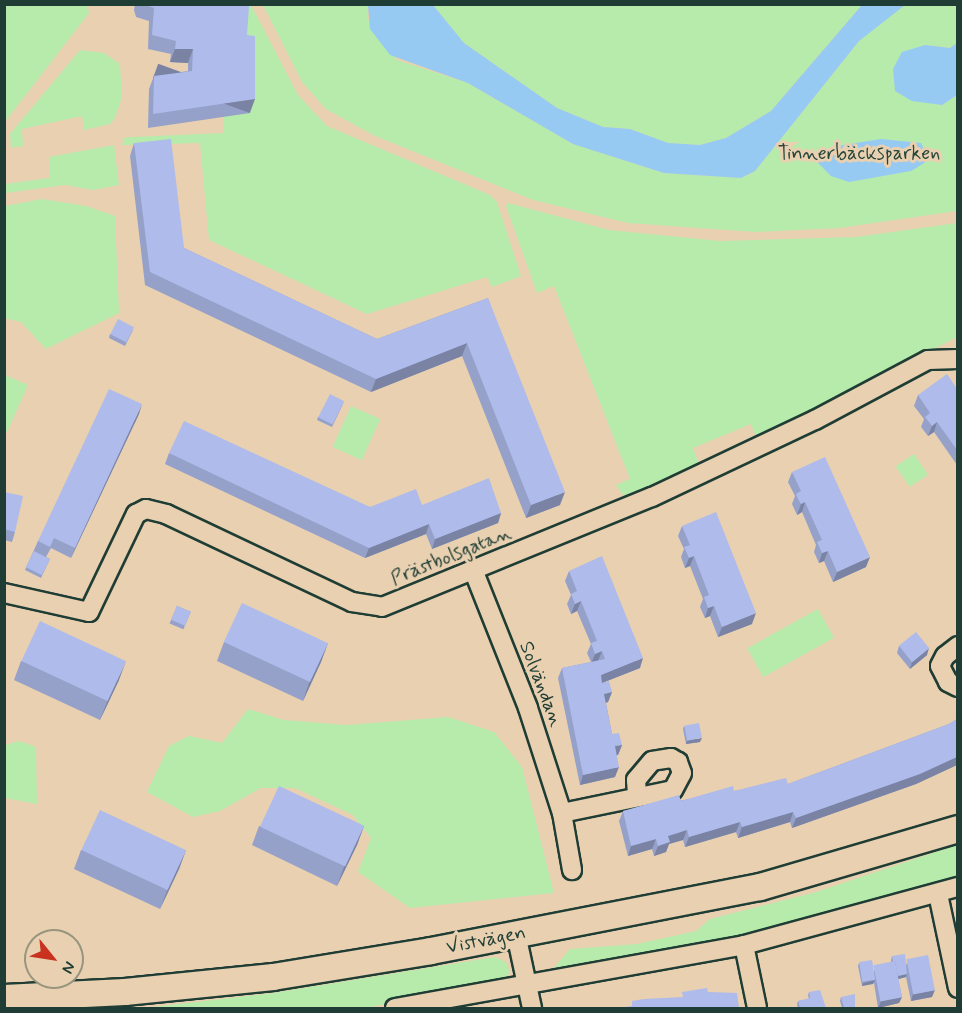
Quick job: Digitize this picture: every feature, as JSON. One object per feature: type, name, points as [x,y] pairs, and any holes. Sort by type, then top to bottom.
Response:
[{"type":"main road","name":"Vistvägen","points":[[4,998],[125,992],[273,977],[516,934],[760,887],[957,829]]},
{"type":"street","name":"Prästbolsgatan","points":[[4,593],[89,612],[136,514],[146,509],[166,514],[352,602],[382,607],[474,572],[762,446],[928,360],[957,359]]},
{"type":"street","name":"Solvändan","points":[[474,572],[528,708],[562,813],[572,870]]},
{"type":"street","points":[[957,646],[945,656],[940,666],[948,682],[957,687]]},
{"type":"street","points":[[562,813],[637,794]]},
{"type":"street","points":[[395,1008],[744,945],[938,894],[957,886]]},
{"type":"street","points":[[938,894],[957,988]]},
{"type":"street","points":[[516,934],[532,1008]]},
{"type":"street","points":[[744,945],[757,1008]]},
{"type":"green space","points":[[5,4],[87,5],[89,13],[5,122]]},
{"type":"green space","points":[[215,5],[251,5],[298,95],[327,126],[490,195],[497,202],[521,276],[492,287],[487,277],[367,314],[209,240],[200,143],[122,145],[124,138],[132,137],[224,133]]},
{"type":"green space","name":"Tinnerbäcksparken","points":[[263,5],[368,5],[368,19],[397,60],[468,83],[573,144],[664,173],[741,178],[755,171],[859,41],[889,15],[905,5],[957,5],[957,43],[950,48],[925,45],[895,65],[942,105],[957,95],[957,211],[839,228],[756,232],[628,223],[533,200],[373,135],[326,109],[302,82]]},
{"type":"green space","name":"Tinnerbäcksparken","points":[[433,5],[862,5],[771,111],[726,138],[700,145],[668,143],[630,129],[603,127],[557,108],[464,43]]},
{"type":"green space","points":[[80,50],[104,53],[120,64],[122,97],[115,118],[110,124],[84,130],[82,116],[22,129],[23,146],[11,148],[10,134]]},
{"type":"green space","points":[[114,145],[119,185],[93,190],[65,185],[5,193],[5,184],[49,178],[49,157]]},
{"type":"green space","points":[[42,199],[86,206],[115,216],[119,313],[46,349],[21,322],[4,318],[5,206]]},
{"type":"green space","points":[[508,203],[609,230],[720,241],[856,237],[957,223],[957,337],[757,440],[751,424],[693,448],[699,464],[628,497],[623,495],[616,485],[630,479],[554,286],[537,293],[506,206]]},
{"type":"green space","points":[[5,375],[28,385],[7,432],[4,431]]},
{"type":"green space","points":[[351,406],[380,419],[362,460],[333,447]]},
{"type":"green space","points":[[914,454],[928,475],[910,487],[896,466]]},
{"type":"green space","points":[[818,609],[834,638],[763,677],[747,648]]},
{"type":"green space","points":[[248,709],[284,720],[347,725],[448,717],[494,732],[522,767],[554,893],[410,908],[358,872],[371,838],[353,815],[295,788],[261,788],[220,811],[193,817],[147,792],[169,746],[189,736],[222,743]]},
{"type":"green space","points":[[19,741],[36,747],[37,804],[5,798],[5,745]]},
{"type":"green space","points":[[957,845],[957,879],[905,895],[734,938],[552,970],[570,949],[637,944],[696,931],[710,919],[816,892]]},
{"type":"green space","points":[[495,957],[506,962],[510,972],[501,983],[365,1008],[144,1008],[273,993]]},
{"type":"water","points":[[368,5],[433,5],[464,43],[557,108],[603,127],[630,129],[668,143],[700,145],[726,138],[771,111],[862,5],[905,5],[859,41],[755,171],[741,178],[664,173],[573,144],[468,83],[390,55],[370,29]]},
{"type":"water","points":[[957,43],[957,95],[942,105],[912,101],[895,91],[893,69],[902,52],[925,45],[950,48]]},
{"type":"water","points":[[881,139],[921,143],[929,160],[911,171],[849,182],[831,176],[818,163],[823,153],[837,146]]},
{"type":"building","points":[[143,4],[243,4],[249,6],[247,35],[255,36],[255,99],[153,114],[154,76],[192,71],[193,49],[175,49],[176,41],[152,35],[154,8]]},
{"type":"building","points":[[171,139],[184,248],[377,339],[488,298],[565,492],[531,505],[467,343],[376,379],[150,272],[134,143]]},
{"type":"building","points":[[118,319],[134,327],[126,342],[110,334]]},
{"type":"building","points":[[947,374],[957,389],[957,450],[937,422],[932,426],[925,417],[930,413],[918,395]]},
{"type":"building","points":[[109,389],[142,404],[75,548],[54,538],[50,547],[38,541]]},
{"type":"building","points":[[330,394],[344,401],[332,424],[318,417]]},
{"type":"building","points":[[184,421],[370,507],[416,489],[422,505],[489,478],[501,513],[435,539],[429,524],[369,548],[169,453]]},
{"type":"building","points":[[825,457],[870,557],[837,572],[828,551],[822,553],[817,542],[822,540],[805,502],[801,504],[798,499],[796,494],[801,491],[792,472]]},
{"type":"building","points":[[4,492],[23,496],[15,532],[4,529]]},
{"type":"building","points":[[716,512],[756,613],[722,627],[714,606],[708,608],[704,597],[709,595],[694,556],[689,558],[684,547],[690,545],[682,526]]},
{"type":"building","points":[[34,551],[50,559],[42,575],[26,567]]},
{"type":"building","points":[[602,556],[643,658],[601,675],[602,683],[609,681],[612,692],[604,694],[612,734],[619,733],[622,745],[615,746],[619,767],[583,775],[562,668],[605,659],[602,651],[595,654],[591,643],[597,641],[581,601],[575,604],[571,594],[577,591],[569,571]]},
{"type":"building","points":[[242,603],[328,643],[310,682],[224,642]]},
{"type":"building","points":[[177,606],[191,612],[185,626],[171,620]]},
{"type":"building","points":[[40,621],[126,661],[108,701],[21,661]]},
{"type":"building","points":[[916,632],[929,648],[912,662],[899,646]]},
{"type":"building","points":[[957,719],[957,757],[920,774],[796,818],[793,812],[742,827],[740,822],[689,837],[687,830],[668,836],[670,842],[658,846],[656,839],[631,846],[623,811],[679,795],[681,801],[733,786],[734,791],[786,778],[788,784]]},
{"type":"building","points":[[699,723],[702,738],[687,741],[684,726]]},
{"type":"building","points":[[279,786],[364,826],[345,867],[260,827]]},
{"type":"building","points":[[100,810],[186,850],[168,890],[81,850]]},
{"type":"building","points":[[905,954],[907,974],[898,976],[892,956]]},
{"type":"building","points":[[928,955],[935,990],[913,995],[906,959]]},
{"type":"building","points":[[872,960],[875,980],[862,982],[859,962]]},
{"type":"building","points":[[895,961],[902,997],[880,1002],[873,965]]},
{"type":"building","points":[[707,988],[708,992],[737,993],[739,1008],[616,1008],[632,1006],[632,1001],[644,999],[683,997],[682,992]]},
{"type":"building","points":[[820,990],[826,1008],[800,1008],[798,1001],[810,998],[809,992]]},
{"type":"building","points":[[855,994],[855,1008],[844,1008],[841,997]]}]
